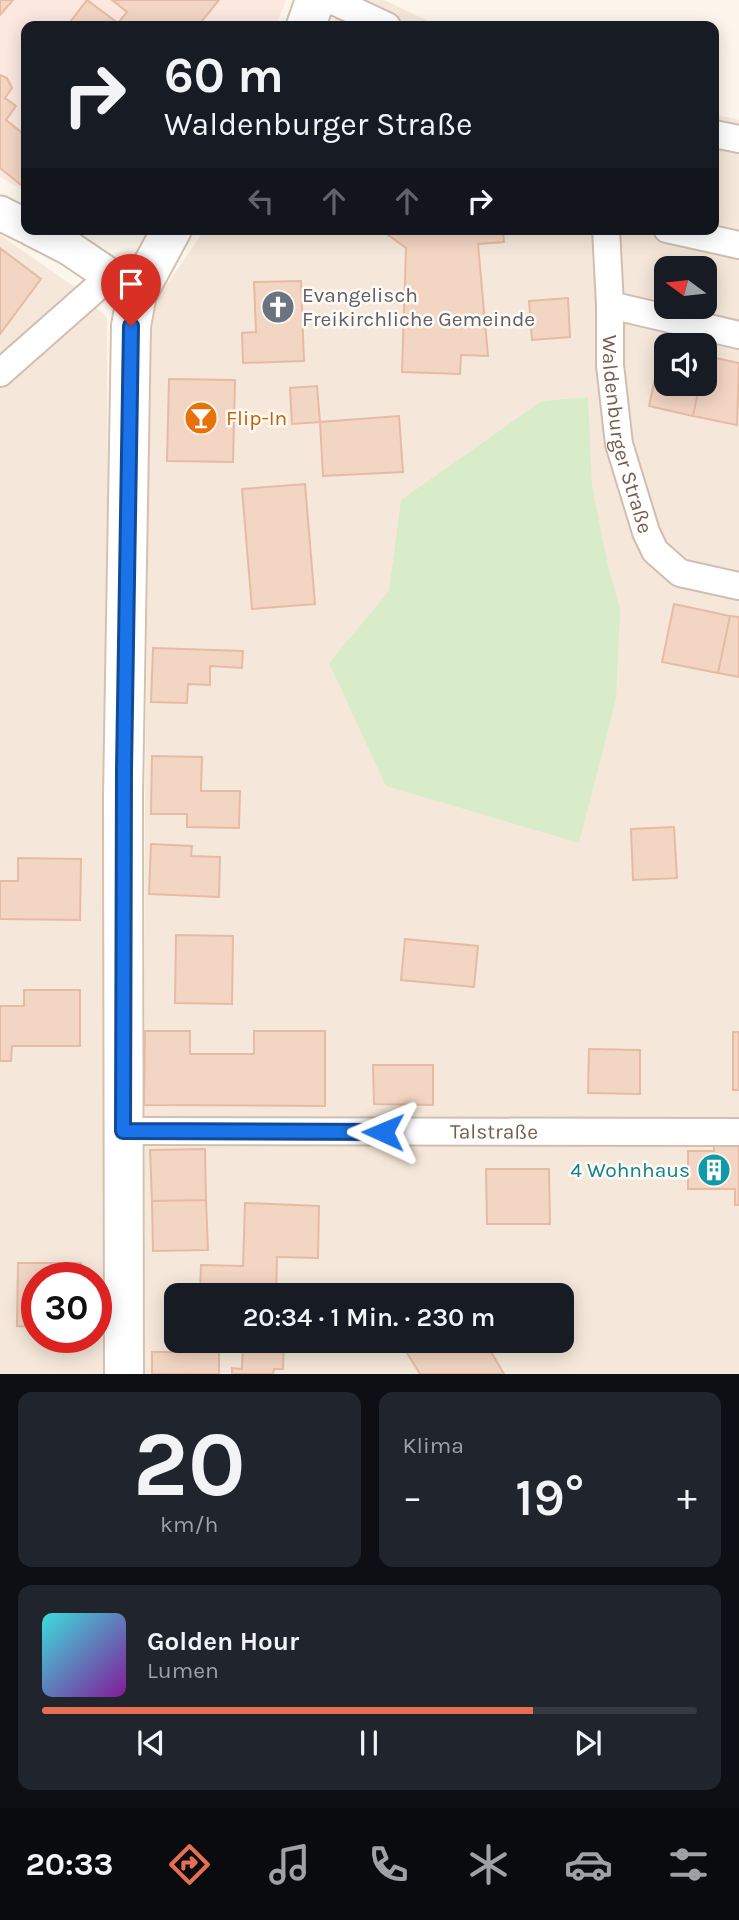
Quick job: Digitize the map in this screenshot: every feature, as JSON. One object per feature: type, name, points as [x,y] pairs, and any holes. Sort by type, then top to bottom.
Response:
[{"type":"main road","points":[[308,21],[315,0]]},
{"type":"main road","points":[[124,1374],[123,1131],[131,326],[123,285],[167,235]]},
{"type":"street","points":[[331,0],[376,21]]},
{"type":"street","points":[[719,135],[739,139]]},
{"type":"street","points":[[0,213],[21,224]]},
{"type":"street","points":[[0,373],[123,285],[69,248],[44,235]]},
{"type":"street","name":"Waldenburger Straße","points":[[606,235],[610,365],[618,444],[646,532],[656,551],[680,573],[739,586]]},
{"type":"street","points":[[694,235],[739,245]]},
{"type":"street","name":"Waldenburger Straße","points":[[610,305],[739,335]]},
{"type":"street","name":"Talstraße","points":[[123,1131],[739,1132]]},
{"type":"shaded area","points":[[0,0],[286,0],[278,21],[21,21],[21,189],[0,177]]},
{"type":"shaded area","points":[[343,0],[384,0],[428,21],[335,21]]},
{"type":"shaded area","points":[[719,115],[739,120],[739,1374],[145,1374],[145,796],[152,328],[158,298],[201,235],[719,235]]},
{"type":"shaded area","points":[[0,235],[75,287],[107,318],[111,1262],[21,1262],[21,1353],[111,1353],[111,1374],[0,1374]]},
{"type":"green space","points":[[588,397],[592,486],[608,566],[620,609],[616,699],[579,843],[386,786],[329,663],[389,591],[401,500],[542,401]]},
{"type":"building","points":[[0,0],[13,0],[0,15]]},
{"type":"building","points":[[87,0],[115,21],[71,21]]},
{"type":"building","points":[[112,0],[219,0],[202,21],[120,21],[127,12]]},
{"type":"building","points":[[0,75],[7,78],[12,88],[5,98],[16,106],[6,120],[21,132],[21,185],[0,168]]},
{"type":"building","points":[[388,235],[503,235],[504,242],[478,244],[488,356],[461,355],[460,374],[402,372],[406,248]]},
{"type":"building","points":[[0,248],[41,279],[0,334]]},
{"type":"building","name":"Evangelisch Freikirchliche Gemeinde","points":[[301,281],[304,361],[243,363],[242,333],[256,332],[254,282]]},
{"type":"building","points":[[568,298],[570,337],[532,340],[529,301]]},
{"type":"building","points":[[717,358],[739,363],[737,425],[693,416],[697,396],[717,396]]},
{"type":"building","points":[[169,379],[235,380],[233,462],[167,461]]},
{"type":"building","points":[[654,383],[654,396],[697,396],[693,416],[649,406]]},
{"type":"building","points":[[317,386],[320,422],[292,424],[290,388]]},
{"type":"building","points":[[399,416],[403,472],[323,476],[320,422]]},
{"type":"building","points":[[305,484],[315,604],[252,609],[242,489]]},
{"type":"building","points":[[674,604],[730,616],[718,673],[662,662]]},
{"type":"building","points":[[730,616],[739,617],[739,677],[718,673]]},
{"type":"building","points":[[153,648],[243,651],[242,668],[210,666],[210,685],[188,684],[187,703],[151,702]]},
{"type":"building","points":[[152,756],[202,757],[201,791],[240,791],[239,828],[187,827],[187,814],[151,814]]},
{"type":"building","points":[[674,827],[677,878],[633,880],[631,829]]},
{"type":"building","points":[[151,844],[192,846],[191,856],[220,857],[219,897],[149,894]]},
{"type":"building","points":[[18,858],[81,859],[80,920],[0,919],[0,881],[18,881]]},
{"type":"building","points":[[176,935],[233,936],[232,1004],[175,1003]]},
{"type":"building","points":[[405,939],[478,946],[474,987],[401,980]]},
{"type":"building","points":[[24,990],[80,990],[80,1046],[12,1046],[11,1061],[0,1061],[0,1006],[24,1006]]},
{"type":"building","points":[[145,1031],[190,1031],[190,1054],[254,1054],[254,1031],[325,1031],[325,1106],[144,1105]]},
{"type":"building","points":[[733,1032],[739,1032],[739,1090],[733,1090]]},
{"type":"building","points":[[589,1049],[640,1050],[640,1094],[588,1093]]},
{"type":"building","points":[[373,1065],[433,1065],[433,1105],[374,1104]]},
{"type":"building","name":"4 Wohnhaus","points":[[714,1146],[739,1146],[739,1205],[735,1205],[735,1189],[688,1189],[688,1151],[714,1151]]},
{"type":"building","points":[[205,1149],[206,1200],[152,1201],[150,1150]]},
{"type":"building","points":[[486,1169],[549,1169],[550,1224],[487,1224]]},
{"type":"building","points":[[206,1200],[208,1250],[153,1251],[152,1201]]},
{"type":"building","points":[[245,1203],[319,1206],[318,1258],[277,1257],[276,1283],[200,1283],[201,1265],[243,1266]]},
{"type":"building","points":[[18,1263],[21,1263],[21,1326],[17,1326]]},
{"type":"building","points":[[152,1352],[219,1353],[219,1374],[152,1374]]},
{"type":"building","points":[[243,1353],[284,1353],[283,1369],[274,1369],[273,1374],[232,1374],[232,1368],[242,1369]]},
{"type":"building","points":[[407,1353],[492,1353],[504,1374],[420,1374]]},
{"type":"place","name":"Evangelisch Freikirchliche Gemeinde","points":[[278,307]]},
{"type":"place","name":"Flip-In","points":[[201,418]]},
{"type":"place","name":"4 Wohnhaus","points":[[714,1170]]},
{"type":"route","points":[[131,326],[124,770],[123,1131],[383,1132]]}]
